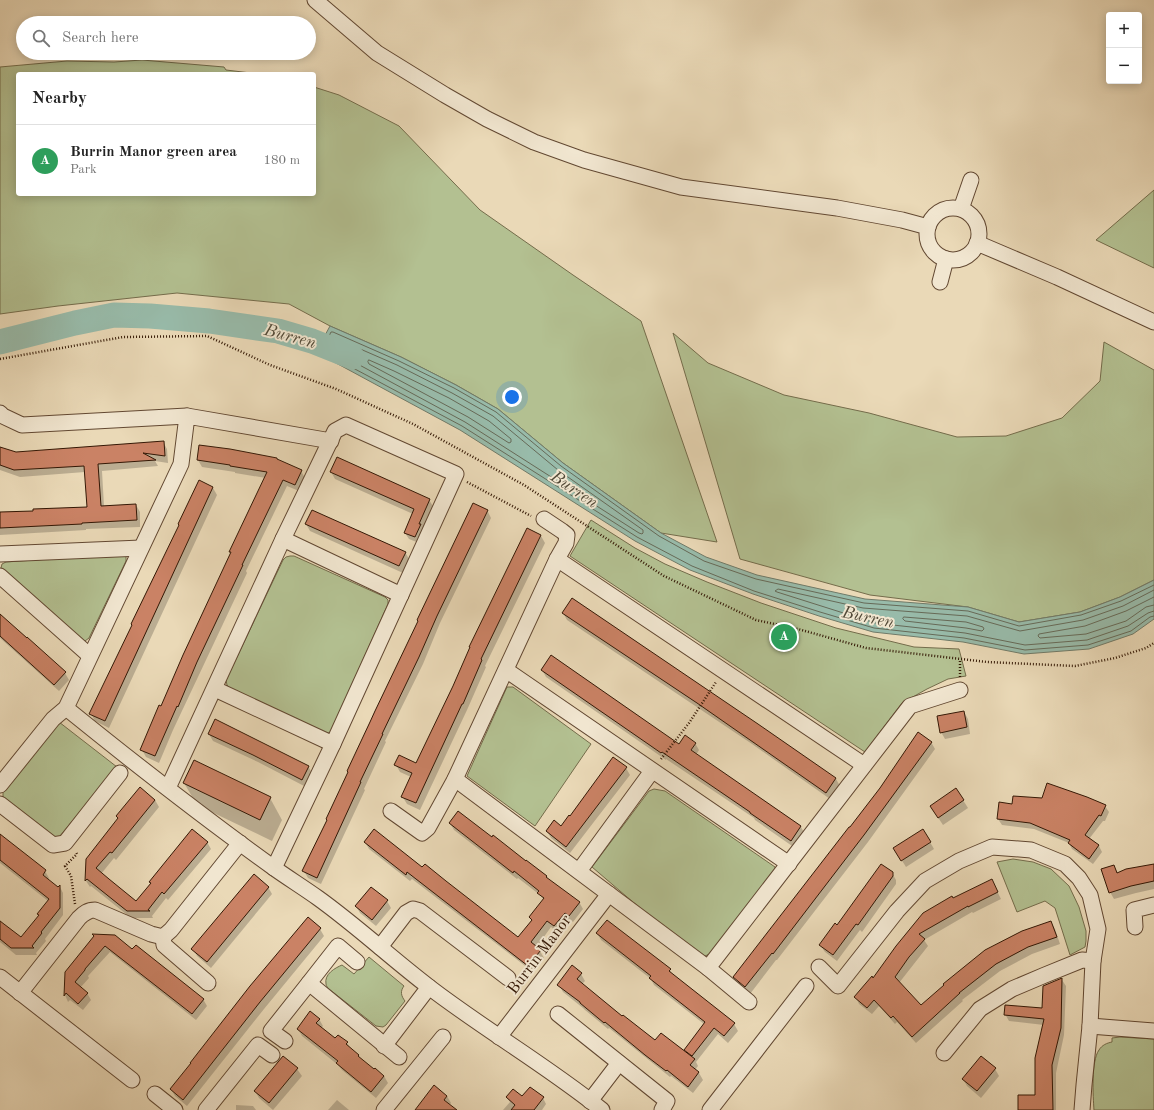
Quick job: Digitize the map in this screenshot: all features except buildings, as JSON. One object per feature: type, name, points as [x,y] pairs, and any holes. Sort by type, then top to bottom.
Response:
[{"type":"street","points":[[315,0],[377,53],[487,119],[534,142],[584,160],[681,187],[837,208],[902,220],[928,227]]},
{"type":"street","points":[[960,209],[971,180]]},
{"type":"street","points":[[944,209],[960,209],[968,213],[974,219],[978,226],[979,235],[977,243],[968,255],[954,260],[946,259],[938,256],[929,243],[927,235],[928,227],[931,220],[944,209]]},
{"type":"street","points":[[977,243],[1057,277],[1154,322]]},
{"type":"street","points":[[940,282],[946,259]]},
{"type":"street","points":[[0,413],[22,425],[187,416],[331,441]]},
{"type":"street","points":[[0,785],[53,719],[66,708],[181,464],[187,416]]},
{"type":"street","points":[[168,788],[283,539],[335,431],[346,425],[456,474],[333,744],[274,868]]},
{"type":"street","points":[[391,811],[422,833],[428,828],[455,779],[557,559],[566,543],[567,535],[562,530],[544,519]]},
{"type":"street","points":[[283,539],[401,595]]},
{"type":"street","points":[[0,554],[141,548]]},
{"type":"street","points":[[557,559],[864,765]]},
{"type":"street","points":[[0,576],[90,656]]},
{"type":"street","points":[[506,670],[788,864]]},
{"type":"street","points":[[215,689],[333,744]]},
{"type":"street","points":[[708,968],[910,706],[960,690]]},
{"type":"street","points":[[66,708],[168,788],[274,868],[319,899],[429,987],[499,1037],[546,1068],[596,1105],[619,1063]]},
{"type":"street","points":[[579,871],[652,771]]},
{"type":"street","points":[[0,804],[54,845],[64,843],[120,773]]},
{"type":"street","points":[[455,779],[708,968],[749,1002]]},
{"type":"street","points":[[163,937],[171,930],[240,842]]},
{"type":"street","points":[[819,967],[838,986],[897,911],[925,880],[959,861],[992,847],[1031,850],[1065,864],[1079,878],[1090,895],[1098,929],[1093,961],[1090,1026],[1082,1110]]},
{"type":"street","name":"Burrin Manor","points":[[499,1037],[609,894]]},
{"type":"street","points":[[1135,927],[1134,910],[1154,905]]},
{"type":"street","name":"Burrin Manor","points":[[380,947],[406,913],[413,909],[420,911],[508,978]]},
{"type":"street","points":[[20,993],[79,918],[90,910],[95,910],[151,934],[163,937]]},
{"type":"street","points":[[163,937],[164,945],[208,983]]},
{"type":"street","points":[[285,1041],[271,1031],[338,946],[357,962]]},
{"type":"street","points":[[944,1053],[980,1009],[1012,989],[1044,974],[1082,960],[1093,961]]},
{"type":"street","points":[[0,977],[132,1080]]},
{"type":"street","points":[[309,983],[399,1057]]},
{"type":"street","points":[[710,1110],[806,986]]},
{"type":"street","points":[[384,1046],[429,987]]},
{"type":"street","points":[[558,1014],[668,1101],[662,1110]]},
{"type":"street","points":[[1090,1026],[1154,1031]]},
{"type":"street","points":[[384,1110],[442,1037]]},
{"type":"street","points":[[206,1110],[258,1045],[272,1055]]},
{"type":"street","points":[[155,1094],[175,1110]]},
{"type":"path","points":[[0,359],[123,336],[207,336],[270,365],[336,389],[413,424],[524,486],[664,576],[756,620],[798,629],[866,648],[987,662],[1075,666],[1114,658],[1146,648],[1154,643]]},
{"type":"path","points":[[456,474],[465,481],[533,517],[544,519]]},
{"type":"path","points":[[652,771],[689,723],[723,671]]},
{"type":"path","points":[[75,848],[77,854],[65,866],[71,876],[75,910],[79,918]]},
{"type":"shaded area","points":[[142,60],[224,67],[226,70],[242,72],[16,72],[16,196],[316,196],[316,88],[339,95],[399,126],[480,210],[641,321],[717,542],[661,533],[563,463],[498,409],[456,385],[401,357],[330,326],[289,304],[177,293],[0,314],[0,67],[67,61],[114,62]]},
{"type":"shaded area","points":[[1154,190],[1154,268],[1096,240]]},
{"type":"shaded area","points":[[673,333],[708,363],[784,395],[869,413],[957,437],[1006,436],[1062,418],[1100,381],[1104,342],[1154,370],[1154,580],[1120,597],[1080,612],[1019,622],[968,607],[870,595],[740,559]]},
{"type":"shaded area","points":[[591,520],[635,548],[665,564],[761,603],[836,628],[914,647],[959,649],[966,676],[948,679],[902,703],[865,752],[570,556]]},
{"type":"shaded area","points":[[122,554],[126,557],[126,561],[89,638],[85,641],[80,640],[1,568],[2,564],[6,562]]},
{"type":"shaded area","points":[[290,556],[294,556],[385,597],[388,600],[388,604],[330,733],[326,733],[232,690],[227,685],[226,680],[283,560]]},
{"type":"shaded area","points":[[507,687],[513,687],[591,744],[535,826],[467,776]]},
{"type":"shaded area","points":[[59,722],[117,767],[59,837],[55,838],[3,797],[3,792]]},
{"type":"shaded area","points":[[654,789],[665,791],[775,867],[776,873],[714,952],[705,956],[696,956],[592,867],[649,791]]},
{"type":"shaded area","points":[[1013,859],[1033,862],[1051,869],[1069,886],[1079,907],[1086,931],[1085,947],[1070,955],[1055,908],[1045,901],[1017,912],[997,862]]},
{"type":"shaded area","points":[[369,957],[404,986],[402,994],[405,1001],[383,1027],[376,1026],[326,985],[328,974],[333,970],[342,965],[354,974]]},
{"type":"shaded area","points":[[1112,1038],[1154,1039],[1154,1110],[1094,1110],[1093,1079],[1096,1055],[1102,1047],[1112,1042]]},
{"type":"water","points":[[330,326],[401,357],[456,385],[498,409],[563,463],[661,533],[706,557],[757,575],[865,599],[968,607],[1019,622],[1080,612],[1120,597],[1154,580],[1154,619],[1133,634],[1089,649],[1024,654],[963,642],[873,632],[753,594],[690,570],[635,541],[460,430],[336,363],[317,350]]},
{"type":"waterway","name":"Burren","points":[[0,342],[75,323],[114,315],[150,316],[209,321],[278,331],[312,341],[352,357]]},
{"type":"place","name":"Burrin Manor green area","points":[[784,637]]}]
